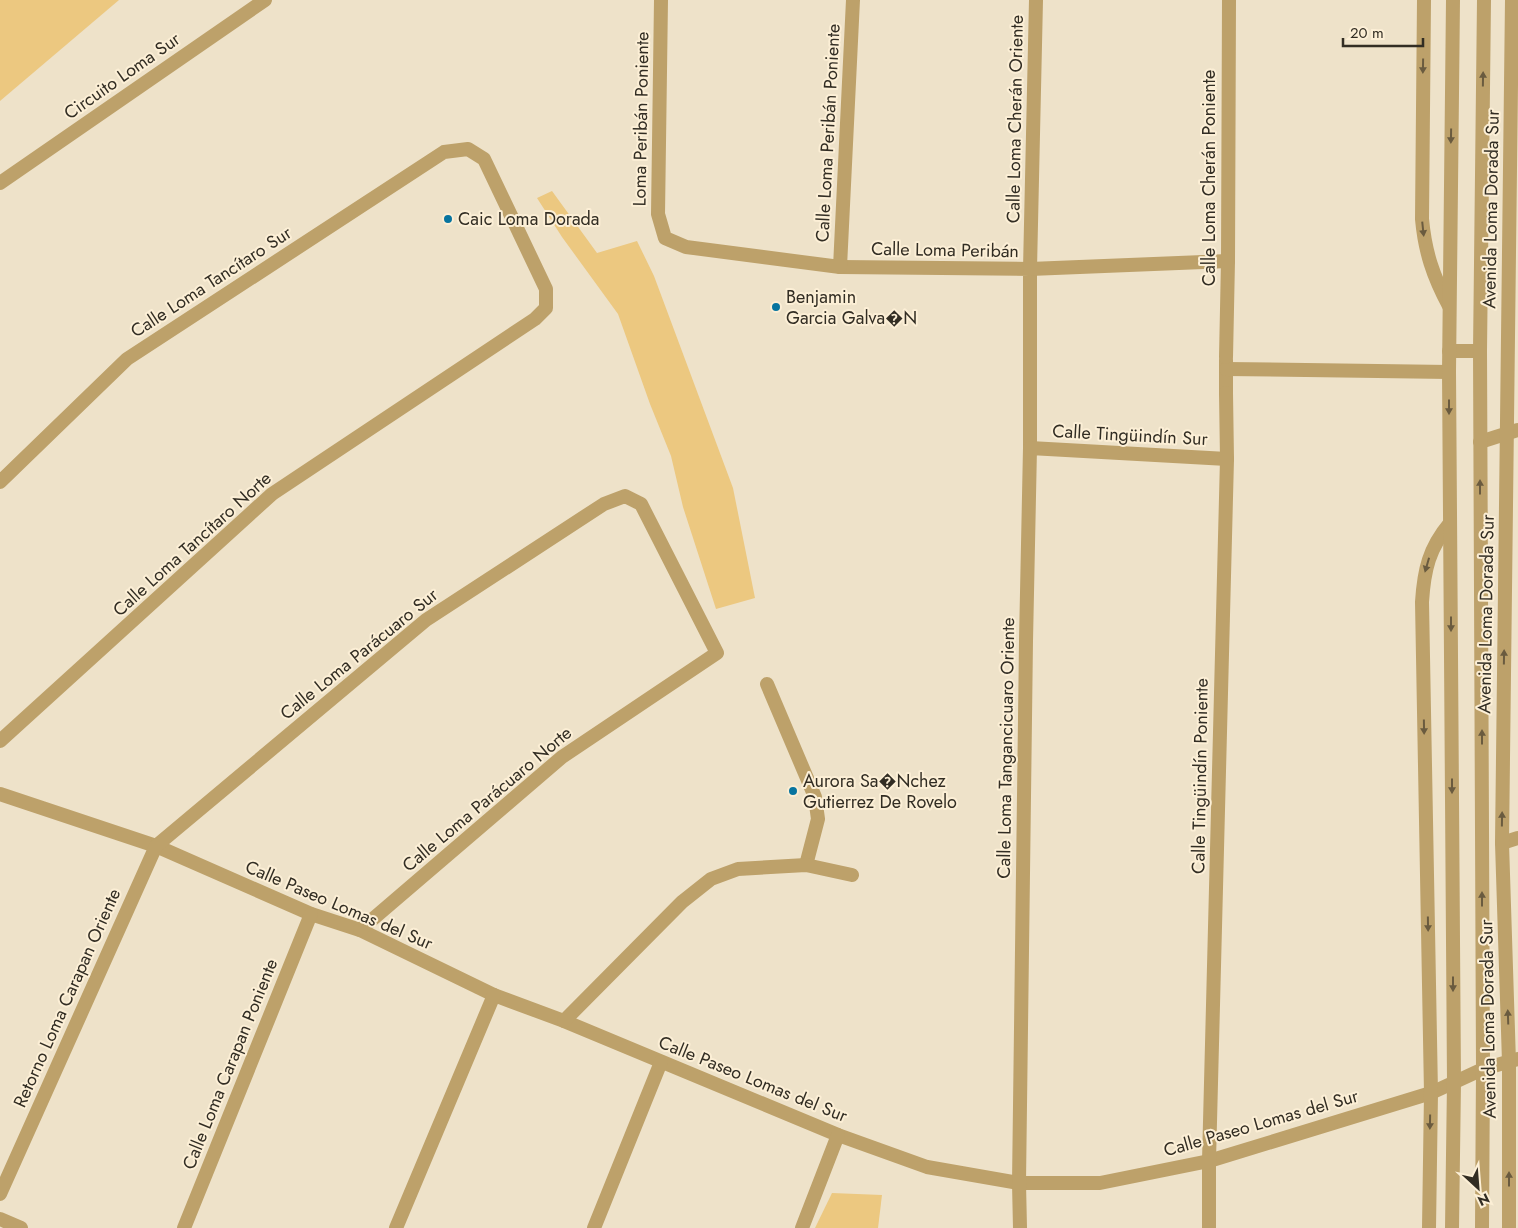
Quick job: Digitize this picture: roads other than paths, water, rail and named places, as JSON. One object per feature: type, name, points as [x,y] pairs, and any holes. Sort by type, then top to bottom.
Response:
[{"type":"street","name":"Circuito Loma Sur","points":[[0,183],[265,0]]},
{"type":"street","name":"Loma Peribán Poniente","points":[[661,0],[658,214],[665,238]]},
{"type":"street","name":"Calle Loma Peribán Poniente","points":[[840,267],[853,0]]},
{"type":"street","name":"Calle Loma Cherán Oriente","points":[[1030,269],[1036,0]]},
{"type":"street","name":"Calle Loma Cherán Poniente","points":[[1226,393],[1229,0]]},
{"type":"street","name":"Avenida Loma Dorada Sur","points":[[1424,0],[1422,219],[1429,263],[1449,306]]},
{"type":"street","name":"Avenida Loma Dorada Sur","points":[[1452,1228],[1454,1082],[1449,306],[1453,0]]},
{"type":"street","name":"Avenida Loma Dorada Sur","points":[[1482,1228],[1480,351],[1484,0]]},
{"type":"street","name":"Avenida Loma Dorada Sur","points":[[1509,1228],[1514,1060],[1502,843],[1504,637],[1512,431],[1515,35],[1512,0]]},
{"type":"street","name":"Calle Loma Tancítaro Sur","points":[[0,482],[127,359],[444,152],[468,149],[484,158],[546,290],[546,308]]},
{"type":"street","name":"Calle Loma Peribán","points":[[665,238],[686,247],[840,267],[1030,269],[1228,261]]},
{"type":"street","name":"Calle Loma Tangancicuaro Oriente","points":[[1020,1228],[1019,1183],[1030,448],[1030,269]]},
{"type":"street","name":"Calle Loma Tancítaro Norte","points":[[0,741],[272,494],[535,319],[546,308]]},
{"type":"street","points":[[1449,351],[1480,351]]},
{"type":"street","points":[[1226,363],[1449,372]]},
{"type":"street","name":"Calle Tingüindín Poniente","points":[[1209,1228],[1226,393]]},
{"type":"street","points":[[1480,442],[1512,431]]},
{"type":"street","name":"Calle Tingüindín Sur","points":[[1030,448],[1226,459]]},
{"type":"street","name":"Calle Loma Parácuaro Norte","points":[[360,930],[562,757],[717,653],[641,504],[625,496]]},
{"type":"street","name":"Calle Loma Parácuaro Sur","points":[[156,846],[426,620],[604,504],[625,496]]},
{"type":"street","points":[[1429,1228],[1431,1093],[1422,602],[1424,574],[1428,560],[1441,534],[1450,522]]},
{"type":"street","points":[[1504,637],[1518,632]]},
{"type":"street","points":[[767,684],[815,796],[818,820],[806,865]]},
{"type":"street","name":"Calle Paseo Lomas del Sur","points":[[0,794],[156,846],[311,914],[360,930],[494,995],[564,1021],[838,1135],[927,1167],[1019,1183],[1100,1183],[1209,1161],[1431,1093],[1483,1069],[1514,1060]]},
{"type":"street","points":[[1502,843],[1518,838]]},
{"type":"street","name":"Retorno Loma Carapan Oriente","points":[[0,1194],[156,846]]},
{"type":"street","points":[[564,1021],[682,902],[711,879],[738,869],[806,865],[852,875]]},
{"type":"street","name":"Calle Loma Carapan Poniente","points":[[184,1228],[311,914]]},
{"type":"street","points":[[396,1228],[494,995]]},
{"type":"street","points":[[594,1228],[661,1062]]},
{"type":"street","points":[[802,1228],[838,1135]]},
{"type":"street","points":[[0,1219],[21,1228]]},
{"type":"place","name":"Caic Loma Dorada","points":[[448,219]]},
{"type":"place","name":"Benjamin Garcia Galva�N","points":[[776,307]]},
{"type":"place","name":"Aurora Sa�Nchez Gutierrez De Rovelo","points":[[793,791]]}]
